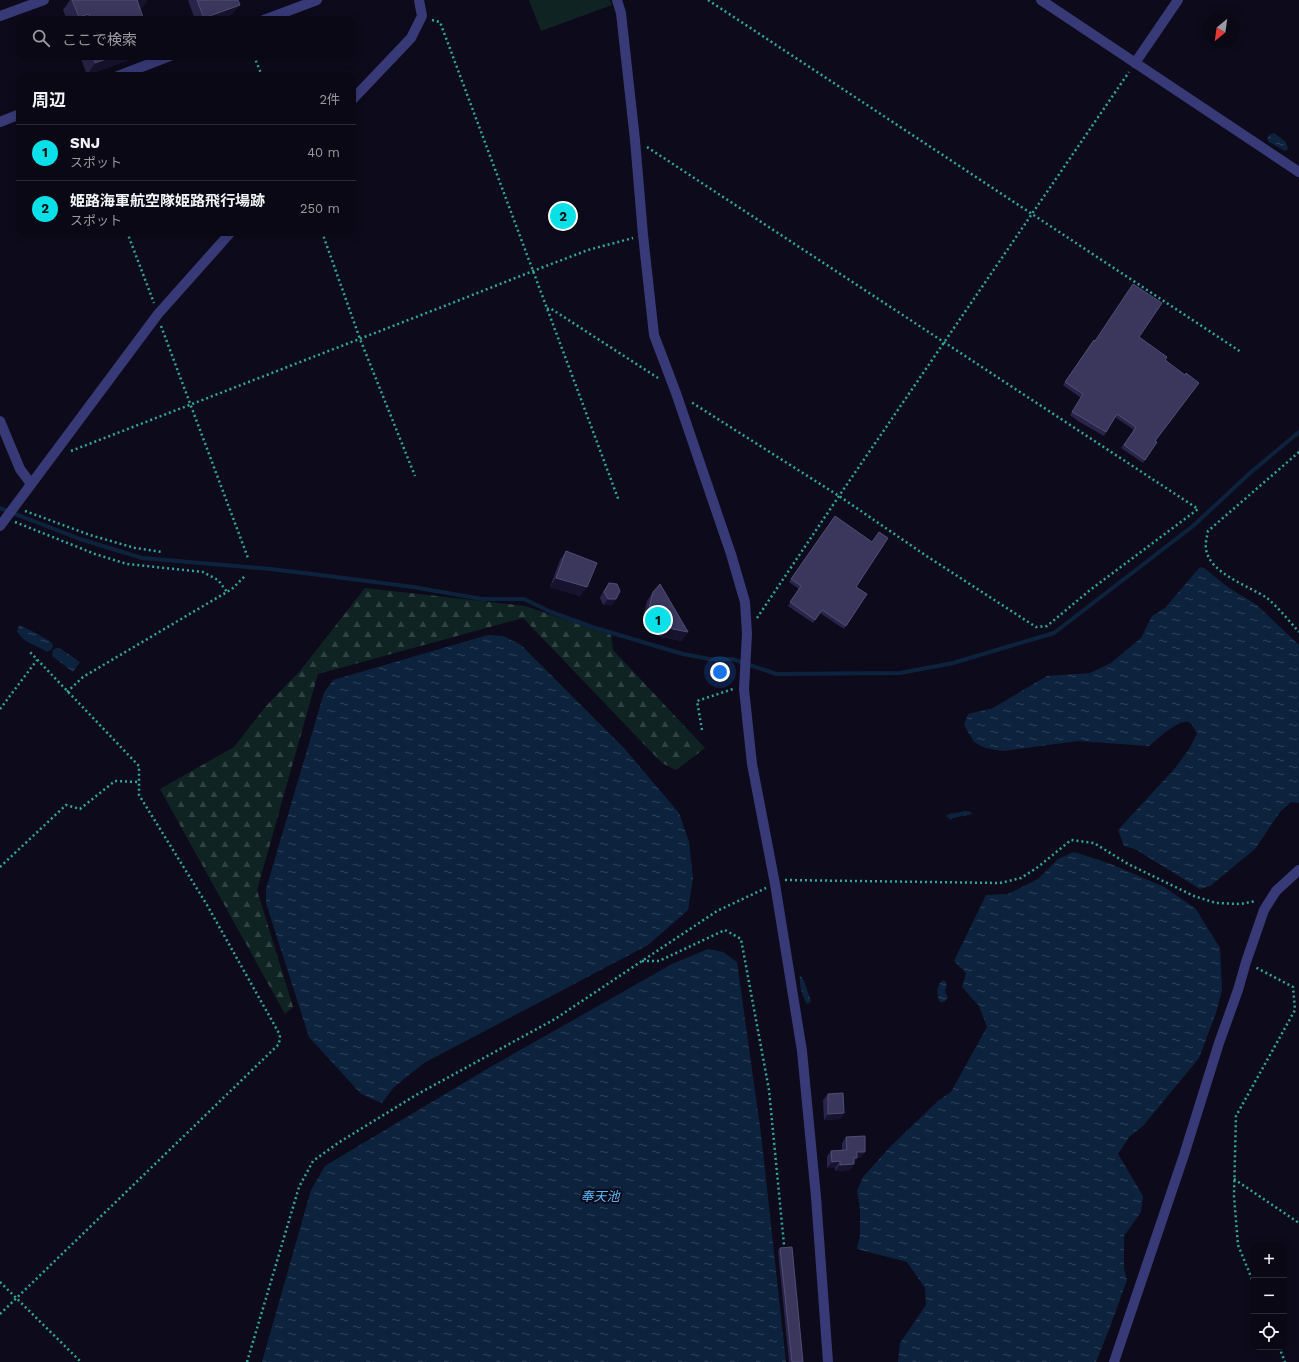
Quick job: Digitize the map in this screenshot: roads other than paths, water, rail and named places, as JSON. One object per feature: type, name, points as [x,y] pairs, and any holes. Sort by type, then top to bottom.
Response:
[{"type":"street","points":[[0,16],[44,0]]},
{"type":"street","points":[[275,16],[317,0]]},
{"type":"street","points":[[356,96],[411,38],[422,16],[419,0]]},
{"type":"street","points":[[618,0],[621,13],[635,140],[643,235],[654,336],[676,392],[731,554],[745,602],[747,634],[744,689],[752,764],[775,884],[802,1051],[816,1197],[828,1362]]},
{"type":"street","points":[[1041,0],[1299,172]]},
{"type":"street","points":[[1136,62],[1178,0]]},
{"type":"street","points":[[128,72],[160,60]]},
{"type":"street","points":[[0,122],[16,116]]},
{"type":"street","points":[[3,522],[158,314],[227,236]]},
{"type":"street","points":[[0,421],[20,469],[31,484]]},
{"type":"street","points":[[1114,1362],[1184,1155],[1219,1043],[1264,910],[1276,891],[1299,870]]},
{"type":"water","points":[[1274,133],[1286,142],[1288,149],[1285,151],[1269,142],[1267,139],[1269,135]]},
{"type":"water","points":[[1200,567],[1204,568],[1229,588],[1257,605],[1299,645],[1299,803],[1291,802],[1280,812],[1255,849],[1210,886],[1200,889],[1135,849],[1124,846],[1118,830],[1176,767],[1189,749],[1197,734],[1189,722],[1184,722],[1173,727],[1149,746],[1078,741],[1003,751],[985,748],[974,742],[964,725],[968,714],[993,708],[1047,676],[1090,673],[1111,663],[1141,638],[1152,616],[1165,608]]},
{"type":"water","points":[[19,625],[52,643],[53,646],[51,650],[47,652],[23,639],[17,631]]},
{"type":"water","points":[[488,635],[503,636],[521,645],[624,748],[679,813],[689,842],[693,878],[688,910],[648,945],[424,1063],[394,1087],[382,1103],[361,1094],[309,1037],[266,903],[266,889],[324,693],[333,680]]},
{"type":"water","points":[[56,648],[61,649],[80,662],[73,672],[52,656],[53,650]]},
{"type":"water","points":[[966,811],[971,812],[972,814],[953,818],[951,820],[946,816],[949,814]]},
{"type":"water","points":[[1074,852],[1111,864],[1164,887],[1195,908],[1220,948],[1222,990],[1216,1013],[1199,1058],[1143,1126],[1129,1137],[1118,1154],[1143,1196],[1141,1212],[1124,1236],[1124,1269],[1127,1280],[1096,1362],[898,1362],[900,1343],[926,1305],[925,1288],[907,1262],[857,1249],[860,1235],[860,1209],[857,1191],[863,1177],[891,1146],[939,1100],[951,1092],[987,1027],[979,1006],[962,987],[966,973],[954,961],[986,895],[1008,894],[1038,879],[1058,859]]},
{"type":"water","name":"奉天池","points":[[708,949],[723,952],[737,962],[761,1134],[786,1362],[262,1362],[311,1190],[325,1166],[487,1069],[672,964]]},
{"type":"water","points":[[800,975],[804,981],[811,1001],[807,1004],[801,990]]},
{"type":"water","points":[[944,980],[947,984],[945,991],[948,998],[944,1002],[940,1002],[938,987]]},
{"type":"waterway","points":[[0,508],[80,539],[142,558],[271,569],[413,587],[482,599],[524,599],[551,612],[592,627],[683,654],[709,659],[732,659],[776,674],[900,673],[953,663],[1054,633],[1193,526],[1250,473],[1299,432]]},
{"type":"place","name":"姫路海軍航空隊姫路飛行場跡","points":[[563,216]]},
{"type":"place","name":"SNJ","points":[[658,620]]}]
